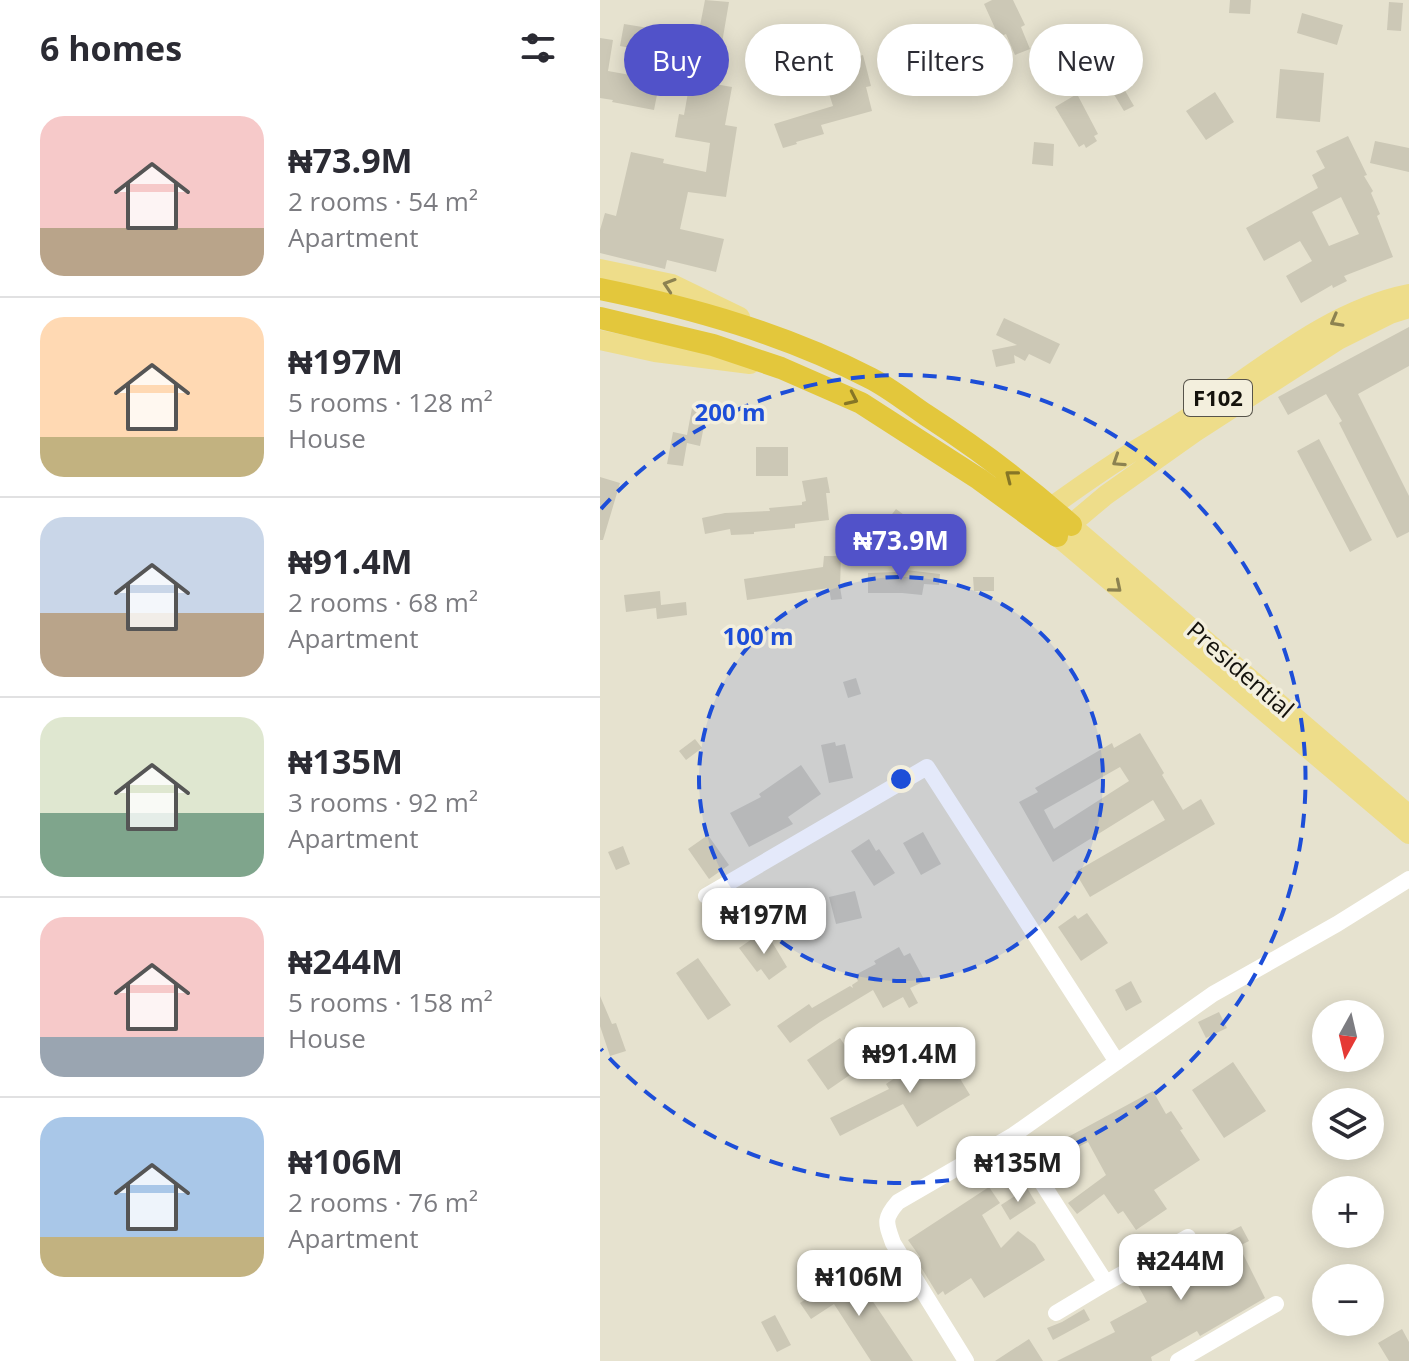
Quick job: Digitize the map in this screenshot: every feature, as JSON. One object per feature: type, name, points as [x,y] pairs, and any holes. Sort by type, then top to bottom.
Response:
[{"type":"highway","points":[[600,289],[722,319],[790,342],[873,379],[970,444],[1064,531]]},
{"type":"highway","points":[[600,318],[713,345],[781,368],[861,403],[1043,513]]},
{"type":"main road","points":[[600,269],[672,284],[790,342]]},
{"type":"main road","name":"F102","points":[[1043,513],[1111,465],[1198,412],[1334,321],[1373,303],[1409,294]]},
{"type":"main road","name":"F102","points":[[1064,531],[1141,468],[1285,373],[1368,324],[1409,308]]},
{"type":"main road","points":[[600,340],[655,352],[781,368]]},
{"type":"main road","points":[[1064,531],[1409,834]]},
{"type":"main road","name":"Presidential","points":[[1064,531],[1409,815]]},
{"type":"street","points":[[706,896],[927,767],[1117,1062]]},
{"type":"street","points":[[966,1361],[893,1243],[886,1223],[888,1213],[898,1202],[1012,1136],[1213,994],[1409,879]]},
{"type":"street","points":[[1012,1136],[1106,1283]]},
{"type":"street","points":[[1056,1313],[1188,1237]]},
{"type":"street","points":[[1178,1361],[1276,1304]]},
{"type":"building","points":[[705,0],[729,2],[725,24],[700,24]]},
{"type":"building","points":[[992,0],[1013,0],[1025,25],[1021,27],[1029,49],[1015,55],[1013,24],[993,24],[984,4]]},
{"type":"building","points":[[1230,0],[1251,0],[1250,14],[1229,13]]},
{"type":"building","points":[[1389,2],[1403,3],[1401,31],[1387,30]]},
{"type":"building","points":[[1302,13],[1343,25],[1337,45],[1297,33]]},
{"type":"building","points":[[624,24],[624,47],[620,46]]},
{"type":"building","points":[[600,38],[613,40],[608,71],[624,74],[624,96],[657,96],[654,110],[600,98]]},
{"type":"building","points":[[861,56],[871,86],[866,87],[872,111],[821,125],[824,134],[783,148],[774,124],[833,106],[830,96],[861,96]]},
{"type":"building","points":[[1280,69],[1324,73],[1320,122],[1276,118]]},
{"type":"building","points":[[729,86],[732,87],[725,125],[737,127],[726,197],[688,192],[680,229],[724,239],[716,272],[667,260],[665,269],[600,253],[600,230],[605,213],[616,216],[631,152],[706,172],[710,143],[675,137],[679,114],[684,115],[687,96],[729,96]]},
{"type":"building","points":[[1215,92],[1234,122],[1206,140],[1186,111]]},
{"type":"building","points":[[1078,96],[1098,134],[1094,136],[1097,141],[1086,148],[1084,144],[1079,147],[1055,107]]},
{"type":"building","points":[[1115,96],[1128,96],[1134,106],[1124,111]]},
{"type":"building","points":[[1348,136],[1373,191],[1371,193],[1380,214],[1377,216],[1393,257],[1344,276],[1347,281],[1333,288],[1332,285],[1301,303],[1286,276],[1312,261],[1300,241],[1264,261],[1246,228],[1318,188],[1312,175],[1325,168],[1316,151]],"holes":[[[1341,197],[1359,234],[1329,246],[1312,212]]]},
{"type":"building","points":[[1375,141],[1409,148],[1409,172],[1370,163]]},
{"type":"building","points":[[1034,142],[1054,144],[1053,166],[1032,164]]},
{"type":"building","points":[[1004,318],[1060,344],[1050,364],[1029,354],[1025,361],[1014,355],[1015,363],[996,367],[992,350],[1017,345],[996,335]]},
{"type":"building","points":[[1409,327],[1409,366],[1358,394],[1409,496],[1409,532],[1397,538],[1339,423],[1342,421],[1326,394],[1288,415],[1278,397]]},
{"type":"building","points":[[692,408],[707,411],[700,446],[687,443],[683,466],[667,464],[673,432],[687,435]]},
{"type":"building","points":[[1319,439],[1372,540],[1350,552],[1297,451]]},
{"type":"building","points":[[756,447],[788,447],[788,476],[756,476]]},
{"type":"building","points":[[600,477],[620,483],[603,540],[600,540]]},
{"type":"building","points":[[827,477],[829,520],[754,534],[731,535],[730,529],[705,534],[702,518],[802,505],[806,501],[802,481]]},
{"type":"building","points":[[896,509],[956,553],[946,566],[886,522]]},
{"type":"building","points":[[845,534],[876,537],[874,562],[843,559]]},
{"type":"building","points":[[824,556],[841,556],[842,599],[831,600],[829,588],[747,600],[744,579],[823,567]]},
{"type":"building","points":[[897,569],[940,574],[939,585],[924,584],[922,595],[868,593],[868,573],[896,572]]},
{"type":"building","points":[[973,577],[994,577],[994,591],[974,591]]},
{"type":"building","points":[[660,591],[661,605],[686,602],[687,615],[657,619],[656,608],[626,612],[624,595]]},
{"type":"building","points":[[856,678],[861,694],[848,698],[843,682]]},
{"type":"building","points":[[1140,733],[1183,810],[1201,799],[1215,824],[1090,897],[1075,872],[1165,820],[1153,800],[1053,862],[1019,802],[1038,792],[1035,788],[1112,743],[1114,748]],"holes":[[[1120,767],[1129,781],[1054,829],[1044,810]]]},
{"type":"building","points":[[695,739],[702,748],[686,760],[679,751]]},
{"type":"building","points":[[835,742],[836,746],[845,744],[853,778],[829,783],[821,745]]},
{"type":"building","points":[[801,765],[821,794],[788,817],[793,824],[749,847],[730,813],[761,797],[759,794]]},
{"type":"building","points":[[923,832],[941,864],[921,875],[903,843]]},
{"type":"building","points":[[708,835],[729,865],[709,879],[688,849]]},
{"type":"building","points":[[869,839],[895,873],[874,886],[851,851]]},
{"type":"building","points":[[623,846],[630,864],[616,870],[608,852]]},
{"type":"building","points":[[795,891],[814,925],[794,937],[774,903]]},
{"type":"building","points":[[855,891],[862,918],[836,924],[829,897]]},
{"type":"building","points":[[1087,913],[1108,943],[1081,961],[1058,927],[1075,915],[1078,919]]},
{"type":"building","points":[[762,932],[787,967],[769,980],[761,969],[757,972],[739,948]]},
{"type":"building","points":[[899,947],[904,956],[910,953],[925,981],[910,988],[918,1003],[909,1008],[903,997],[883,1008],[873,990],[790,1043],[777,1026],[809,1004],[812,1008],[850,986],[853,988],[852,985],[858,981],[855,975]]},
{"type":"building","points":[[698,958],[731,1005],[708,1020],[676,973]]},
{"type":"building","points":[[1131,981],[1142,1002],[1126,1011],[1115,990]]},
{"type":"building","points":[[600,996],[612,1024],[616,1023],[626,1051],[610,1056],[600,1026]]},
{"type":"building","points":[[1219,1012],[1227,1028],[1206,1038],[1198,1022]]},
{"type":"building","points":[[840,1038],[860,1068],[828,1090],[807,1060]]},
{"type":"building","points":[[937,1049],[970,1095],[917,1127],[903,1104],[840,1136],[830,1118],[889,1089],[886,1084]]},
{"type":"building","points":[[1233,1062],[1266,1111],[1224,1138],[1192,1090]]},
{"type":"building","points":[[1153,1091],[1166,1114],[1171,1111],[1200,1160],[1154,1190],[1167,1209],[1136,1230],[1123,1211],[1118,1214],[1104,1194],[1077,1214],[1068,1203],[1106,1175],[1088,1142],[1074,1149],[1068,1137]]},
{"type":"building","points":[[989,1187],[1000,1203],[982,1215],[1001,1248],[1018,1231],[1035,1244],[1045,1260],[984,1298],[971,1278],[945,1295],[943,1291],[938,1295],[908,1240]]},
{"type":"building","points":[[1027,1188],[1036,1203],[1010,1220],[1001,1205]]},
{"type":"building","points":[[1241,1226],[1249,1241],[1239,1246],[1265,1298],[1200,1336],[1197,1331],[1151,1357],[1152,1361],[1057,1361],[1115,1332],[1110,1322],[1147,1302],[1135,1280]]},
{"type":"building","points":[[851,1269],[913,1361],[871,1361],[834,1304],[811,1319],[800,1303]]},
{"type":"building","points":[[1084,1309],[1090,1320],[1053,1340],[1047,1328]]},
{"type":"building","points":[[775,1315],[791,1345],[777,1352],[761,1322]]},
{"type":"building","points":[[1402,1329],[1409,1342],[1409,1361],[1389,1361],[1378,1343]]},
{"type":"building","points":[[1029,1339],[1043,1361],[995,1361]]}]
